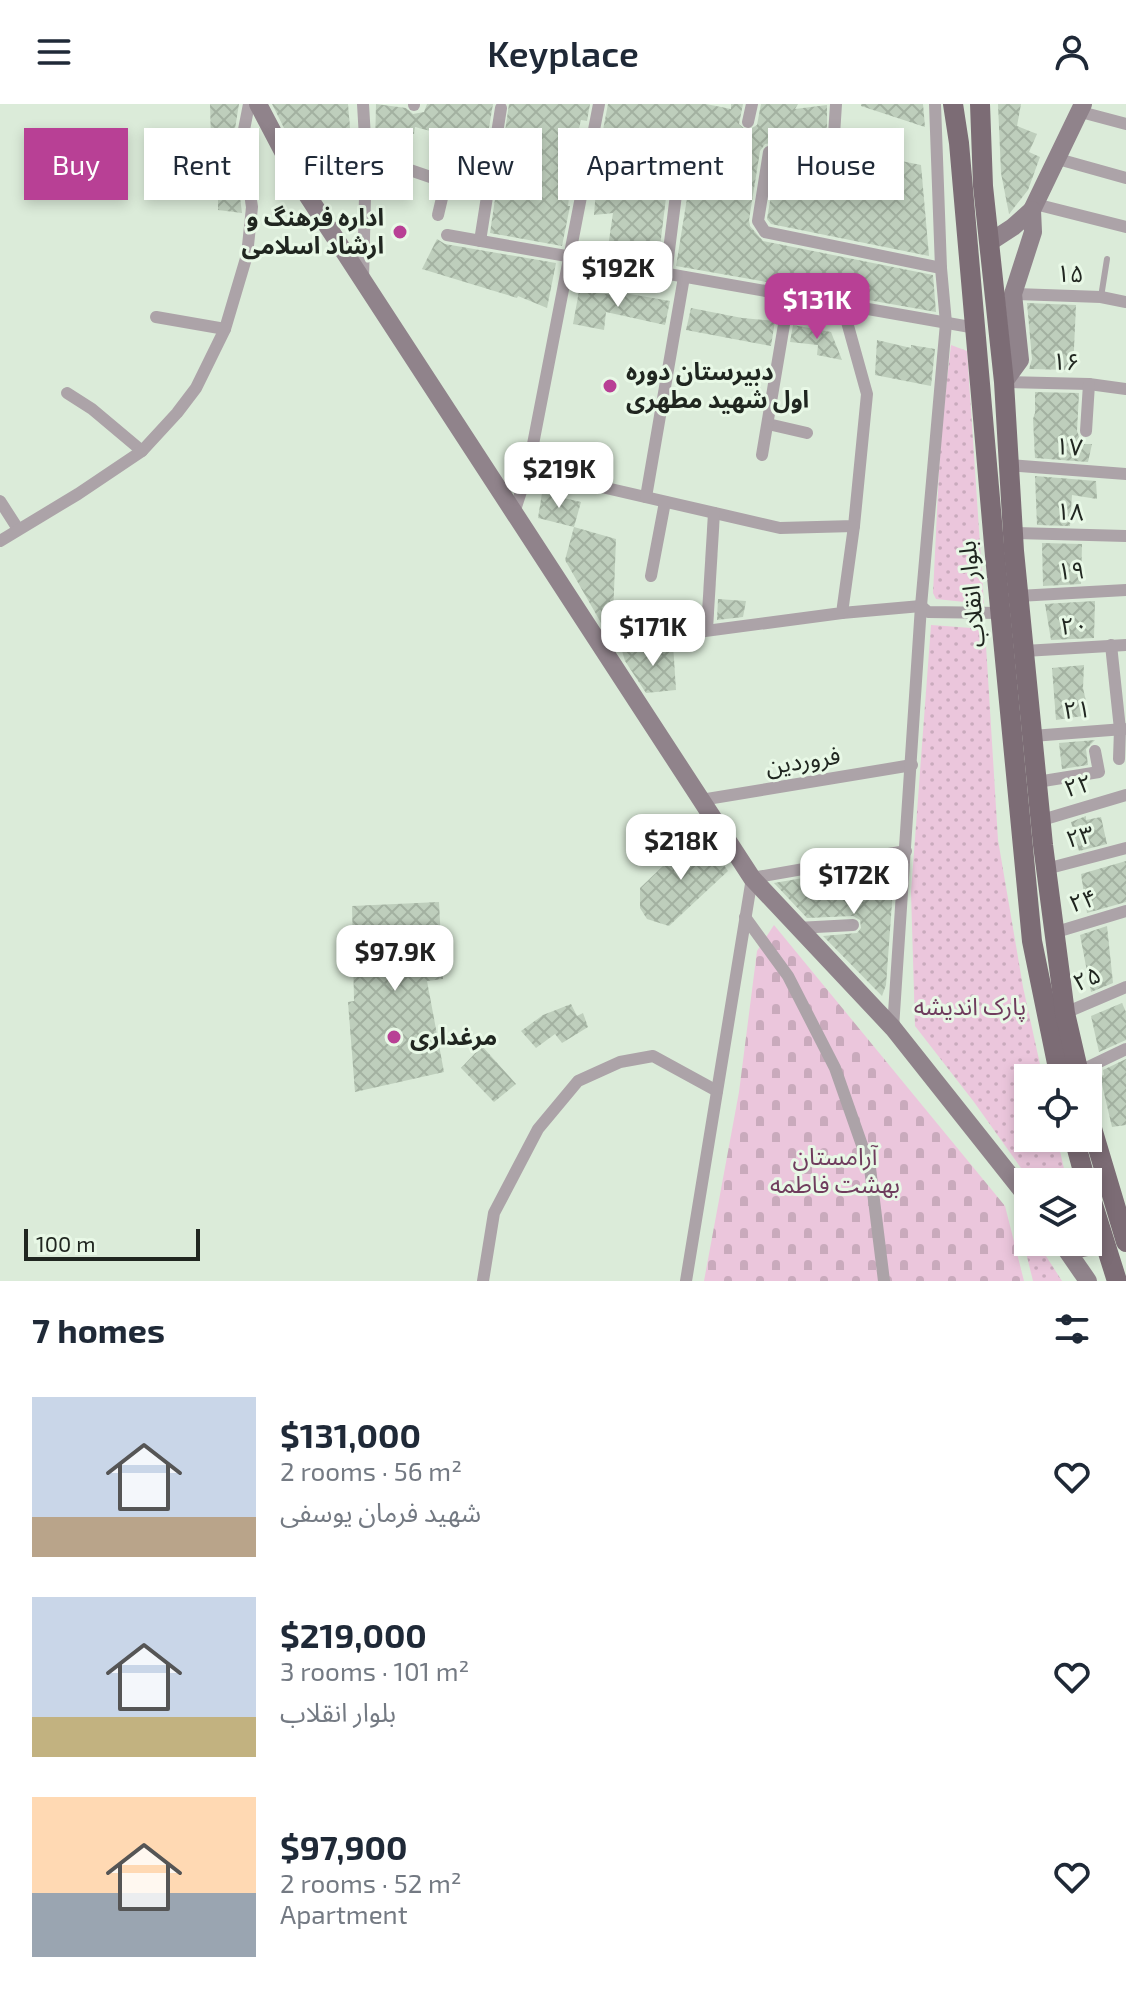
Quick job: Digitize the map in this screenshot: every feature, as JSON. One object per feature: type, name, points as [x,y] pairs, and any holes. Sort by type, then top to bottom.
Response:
[{"type":"main road","name":"بلوار انقلاب","points":[[980,105],[983,186],[1004,382],[1013,533],[1012,607],[1024,651],[1053,933],[1071,1064]]},
{"type":"main road","name":"بلوار انقلاب","points":[[955,109],[976,328],[1012,607],[1032,941],[1069,1064]]},
{"type":"main road","points":[[1099,1152],[1126,1242]]},
{"type":"main road","points":[[1102,1235],[1117,1281]]},
{"type":"street","points":[[0,541],[142,451],[196,388],[225,329],[247,255],[252,207],[242,140],[249,104]]},
{"type":"street","points":[[258,104],[300,184],[752,878],[893,1028],[1014,1180]]},
{"type":"street","points":[[363,104],[364,128]]},
{"type":"street","points":[[514,513],[528,470],[599,104]]},
{"type":"street","points":[[748,122],[752,104]]},
{"type":"street","points":[[834,128],[836,104]]},
{"type":"street","points":[[893,1028],[921,606],[946,323],[935,104]]},
{"type":"street","points":[[480,241],[501,108]]},
{"type":"street","points":[[990,242],[1013,227],[1034,207],[1082,108],[1126,124]]},
{"type":"street","points":[[768,158],[758,221],[765,232],[941,268]]},
{"type":"street","points":[[1058,159],[1126,178]]},
{"type":"street","points":[[363,280],[365,200]]},
{"type":"street","points":[[438,215],[441,200]]},
{"type":"street","points":[[666,274],[675,200]]},
{"type":"street","points":[[1034,207],[1126,227]]},
{"type":"street","points":[[1004,382],[1020,360],[1013,294],[1033,232],[1034,207]]},
{"type":"street","points":[[447,235],[976,328]]},
{"type":"street","points":[[646,497],[684,277]]},
{"type":"street","name":"۱۵","points":[[1013,294],[1101,297],[1126,302]]},
{"type":"street","points":[[762,455],[789,295]]},
{"type":"street","points":[[842,304],[867,394],[842,613]]},
{"type":"street","points":[[156,317],[225,329]]},
{"type":"street","name":"۱۶","points":[[1004,382],[1089,384],[1126,389]]},
{"type":"street","points":[[1086,431],[1089,384]]},
{"type":"street","points":[[67,393],[92,409],[142,451]]},
{"type":"street","points":[[768,424],[807,433]]},
{"type":"street","name":"۱۷","points":[[1008,465],[1126,474]]},
{"type":"street","points":[[528,470],[780,528],[854,526]]},
{"type":"street","points":[[0,501],[18,529]]},
{"type":"street","points":[[651,576],[665,502]]},
{"type":"street","points":[[707,629],[714,513]]},
{"type":"street","name":"۱۸","points":[[1013,533],[1126,536]]},
{"type":"street","name":"۱۹","points":[[600,645],[842,613],[921,606],[928,612],[1012,607],[1126,590]]},
{"type":"street","points":[[1111,645],[1123,729],[1119,759]]},
{"type":"street","name":"۲۰","points":[[1024,651],[1126,645]]},
{"type":"street","name":"۲۱","points":[[1032,736],[1123,729]]},
{"type":"street","name":"۲۲","points":[[1037,782],[1099,772],[1095,751]]},
{"type":"street","name":"فروردین","points":[[701,800],[912,765]]},
{"type":"street","name":"۲۲","points":[[1042,820],[1126,795]]},
{"type":"street","name":"۲۳","points":[[1046,869],[1126,848]]},
{"type":"street","points":[[752,878],[906,851]]},
{"type":"street","points":[[686,1281],[752,878]]},
{"type":"street","name":"۲۴","points":[[1053,933],[1126,911]]},
{"type":"street","points":[[745,917],[788,976],[835,1068],[870,1168],[884,1281]]},
{"type":"street","points":[[797,928],[853,925]]},
{"type":"street","name":"۲۵","points":[[1065,1013],[1126,987]]},
{"type":"street","points":[[1097,1064],[1126,1049]]},
{"type":"street","points":[[483,1281],[494,1213],[538,1129],[578,1081],[620,1062],[653,1056],[717,1091]]},
{"type":"street","points":[[1071,1256],[1088,1281]]},
{"type":"lane","points":[[1101,297],[1107,259]]},
{"type":"green space","points":[[951,345],[967,351],[984,604],[936,599],[933,593],[941,431]]},
{"type":"green space","name":"پارک اندیشه","points":[[931,625],[985,629],[998,840],[1023,987],[1040,1064],[1014,1064],[1014,1152],[1060,1152],[1064,1168],[1021,1168],[915,1026],[911,892]]},
{"type":"green space","name":"آرامستان بهشت فاطمه","points":[[774,925],[1005,1206],[1014,1242],[1014,1256],[1018,1256],[1024,1281],[704,1281],[739,1092],[757,951]]},
{"type":"green space","points":[[1027,1256],[1046,1256],[1062,1281],[1033,1281]]},
{"type":"building","points":[[210,104],[239,104],[235,128],[211,128]]},
{"type":"building","points":[[272,104],[348,104],[350,128],[284,128]]},
{"type":"building","points":[[376,104],[406,108],[413,114],[424,112],[427,104],[493,104],[489,128],[429,128],[429,131],[415,127],[414,134],[413,128],[375,128]]},
{"type":"building","points":[[509,104],[590,104],[587,121],[581,120],[579,128],[558,128],[558,200],[569,200],[570,206],[562,246],[490,233],[495,200],[542,200],[542,128],[505,128]]},
{"type":"building","points":[[608,104],[706,104],[731,109],[731,104],[743,104],[739,124],[744,128],[603,128]]},
{"type":"building","points":[[761,104],[798,104],[795,109],[827,105],[827,128],[768,128],[768,144],[760,151],[750,226],[763,241],[933,275],[936,312],[676,266],[687,200],[752,200],[752,128],[757,125]]},
{"type":"building","points":[[923,104],[925,127],[861,106]]},
{"type":"building","points":[[998,104],[1021,104],[1017,126],[1037,134],[1029,152],[1040,157],[1028,190],[1009,214],[1001,173]]},
{"type":"building","points":[[904,162],[921,165],[929,256],[771,224],[767,219],[770,200],[904,200]]},
{"type":"building","points":[[218,200],[240,200],[242,213],[218,210]]},
{"type":"building","points":[[595,200],[666,200],[658,263],[607,254],[613,213],[594,215]]},
{"type":"building","points":[[437,239],[445,244],[556,263],[547,308],[518,296],[422,269]]},
{"type":"building","points":[[579,291],[624,296],[624,293],[670,301],[665,325],[606,312],[604,330],[573,324]]},
{"type":"building","points":[[1027,303],[1076,305],[1073,370],[1029,369],[1032,359]]},
{"type":"building","points":[[691,308],[775,321],[771,346],[686,330]]},
{"type":"building","points":[[793,325],[831,332],[842,360],[817,355],[818,345],[790,342]]},
{"type":"building","points":[[877,340],[911,348],[911,345],[935,349],[931,386],[875,375]]},
{"type":"building","points":[[1035,392],[1079,393],[1077,431],[1082,444],[1092,444],[1088,462],[1035,458]]},
{"type":"building","points":[[1035,476],[1096,481],[1097,499],[1072,495],[1070,526],[1037,525]]},
{"type":"building","points":[[542,493],[581,502],[574,527],[538,518]]},
{"type":"building","points":[[574,527],[616,539],[613,617],[639,615],[641,631],[608,635],[565,560]]},
{"type":"building","points":[[1042,543],[1082,544],[1081,584],[1043,586]]},
{"type":"building","points":[[718,599],[746,601],[743,617],[717,620]]},
{"type":"building","points":[[1095,601],[1094,638],[1051,640],[1045,604]]},
{"type":"building","points":[[673,644],[676,690],[646,693],[622,651]]},
{"type":"building","points":[[1084,665],[1083,688],[1089,715],[1056,720],[1052,668]]},
{"type":"building","points":[[1095,740],[1086,749],[1088,765],[1062,769],[1059,743]]},
{"type":"building","points":[[1086,816],[1086,820],[1101,817],[1107,844],[1079,851],[1071,822]]},
{"type":"building","points":[[700,831],[728,871],[669,926],[647,919],[640,908],[640,888]]},
{"type":"building","points":[[1126,861],[1126,902],[1087,913],[1081,874]]},
{"type":"building","points":[[895,862],[886,985],[882,996],[823,936],[857,933],[861,928],[860,920],[853,916],[807,918],[774,883],[826,874],[822,900],[844,900],[847,871]]},
{"type":"building","points":[[439,902],[443,979],[427,981],[444,1072],[355,1092],[348,1002],[354,1001],[352,906]]},
{"type":"building","points":[[1107,926],[1113,983],[1091,992],[1080,935]]},
{"type":"building","points":[[1122,1003],[1126,1012],[1126,1040],[1099,1052],[1091,1016]]},
{"type":"building","points":[[571,1004],[577,1016],[583,1013],[588,1027],[562,1043],[555,1034],[536,1048],[521,1031],[543,1015]]},
{"type":"building","points":[[482,1046],[516,1084],[494,1102],[461,1068]]},
{"type":"building","points":[[1126,1059],[1126,1125],[1112,1127],[1102,1084],[1103,1070]]},
{"type":"place","name":"اداره فرهنگ و ارشاد اسلامی","points":[[400,232]]},
{"type":"place","name":"دبیرستان دوره اول شهید مطهری","points":[[610,386]]},
{"type":"place","name":"مرغداری","points":[[394,1037]]}]
